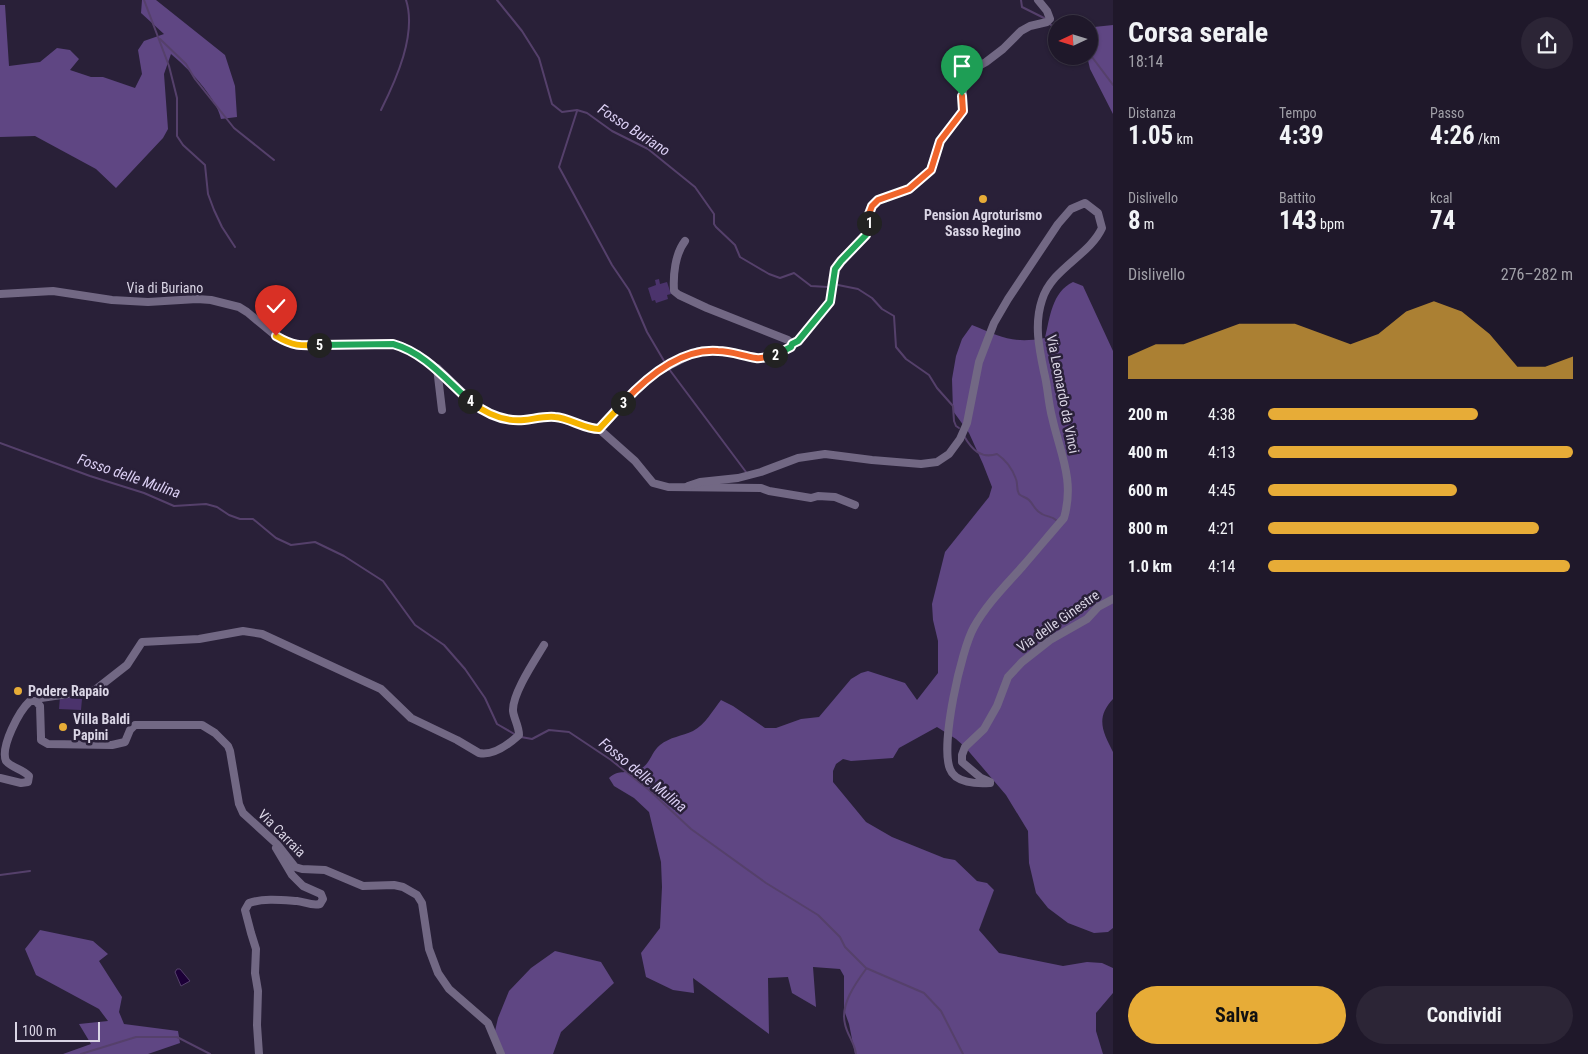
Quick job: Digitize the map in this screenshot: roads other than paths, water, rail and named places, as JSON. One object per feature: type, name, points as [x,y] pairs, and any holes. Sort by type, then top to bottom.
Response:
[{"type":"street","points":[[599,429],[634,391],[657,372],[698,351],[718,350],[758,358],[776,355],[798,341],[830,302],[835,269],[866,235],[870,226],[869,214],[872,206],[878,200],[909,189],[931,170],[940,141],[963,111],[963,81],[970,71],[1003,49],[1021,30],[1048,21],[1047,11],[1038,0]]},
{"type":"street","name":"Via Leonardo da Vinci","points":[[688,486],[700,482],[738,478],[761,472],[798,458],[825,454],[921,464],[937,462],[949,454],[960,439],[968,423],[980,362],[987,339],[1008,299],[1058,224],[1071,209],[1085,203],[1098,213],[1102,228],[1096,240],[1069,263],[1051,282],[1042,298],[1038,316],[1039,345],[1051,416],[1068,477],[1068,502],[1064,518],[982,612],[966,644],[950,714],[947,755],[950,770],[958,778],[972,783],[990,783]]},
{"type":"street","points":[[685,241],[681,246],[674,268],[674,291],[707,308],[788,340],[792,344]]},
{"type":"street","name":"Via di Buriano","points":[[0,294],[53,291],[112,300],[148,302],[212,300],[247,312],[266,329],[288,344],[299,346],[393,344],[404,347],[437,368],[482,410],[496,416],[523,420],[555,417],[599,429],[636,460],[653,482],[668,486],[688,486]]},
{"type":"street","points":[[437,368],[442,410]]},
{"type":"street","points":[[688,486],[739,489],[761,488],[811,498],[818,496],[835,498],[855,505]]},
{"type":"street","name":"Via delle Ginestre","points":[[990,783],[962,762],[962,755],[965,747],[984,729],[997,706],[1008,677],[1050,640],[1086,619],[1098,607],[1113,599]]},
{"type":"street","points":[[0,778],[21,783],[28,782],[29,776],[10,765],[3,757],[2,746],[24,706],[30,701],[42,698],[95,690],[126,666],[142,642],[199,639],[243,631],[262,634],[381,689],[411,718],[484,754],[489,754],[519,735],[519,728],[513,710],[516,697],[544,645]]},
{"type":"street","name":"Via Carraia","points":[[36,701],[40,706],[41,740],[48,744],[112,746],[125,742],[130,730],[135,725],[202,725],[215,733],[228,746],[239,804],[243,812],[277,844],[295,867],[325,870],[363,886],[394,885],[403,887],[417,895],[422,902],[429,950],[438,973],[448,989],[488,1023],[501,1054]]},
{"type":"street","points":[[259,1054],[257,1025],[258,992],[255,973],[256,948],[250,933],[246,910],[249,902],[257,900],[297,901],[316,905],[320,904],[324,899],[322,894],[303,886],[292,875],[264,833]]},
{"type":"waterway","points":[[144,0],[169,66],[177,98],[177,136],[183,145],[205,165],[208,194],[222,227],[235,247]]},
{"type":"waterway","points":[[381,110],[393,85],[407,42],[409,13],[406,0]]},
{"type":"waterway","name":"Fosso Buriano","points":[[497,0],[522,31],[539,58],[552,104],[562,112],[577,110],[587,113],[612,131],[648,149],[695,187],[714,214],[714,224],[735,245],[740,257],[769,274],[780,278],[794,273],[811,286],[828,287]]},
{"type":"waterway","points":[[1021,0],[1022,7],[1046,19]]},
{"type":"waterway","points":[[160,39],[186,64],[195,79],[234,128],[274,160]]},
{"type":"waterway","points":[[1098,65],[1113,85]]},
{"type":"waterway","points":[[577,111],[559,167],[612,265],[629,290],[647,332],[667,366]]},
{"type":"waterway","name":"Fosso Buriano","points":[[838,285],[858,289],[872,298],[882,309],[894,316],[896,347],[906,359],[929,375],[937,388],[953,406],[954,421],[959,428]]},
{"type":"waterway","points":[[669,369],[746,472]]},
{"type":"waterway","name":"Fosso Buriano","points":[[964,436],[978,452],[986,455],[997,454],[1003,459],[1017,481],[1019,494],[1029,500],[1040,513],[1056,520]]},
{"type":"waterway","name":"Fosso delle Mulina","points":[[0,443],[90,476],[144,493],[174,506],[206,504],[217,507],[229,515],[240,519],[253,519],[276,538],[291,545],[315,542],[344,556],[383,581],[415,625],[444,645],[465,669],[485,698],[497,724],[516,735]]},
{"type":"waterway","name":"Fosso delle Mulina","points":[[521,737],[532,739],[549,730],[569,732],[611,760],[649,790],[691,829],[766,883],[818,915],[840,937],[845,947],[866,968],[924,993],[941,1011],[963,1054]]},
{"type":"waterway","points":[[0,875],[30,871]]},
{"type":"waterway","points":[[856,1054],[844,1017],[850,995],[866,969]]},
{"type":"waterway","points":[[81,1054],[136,1037],[177,1037],[210,1054]]},
{"type":"place","name":"Pension Agroturismo Sasso Regino","points":[[983,199]]},
{"type":"place","name":"Podere Rapaio","points":[[18,691]]},
{"type":"place","name":"Villa Baldi Papini","points":[[63,727]]}]
